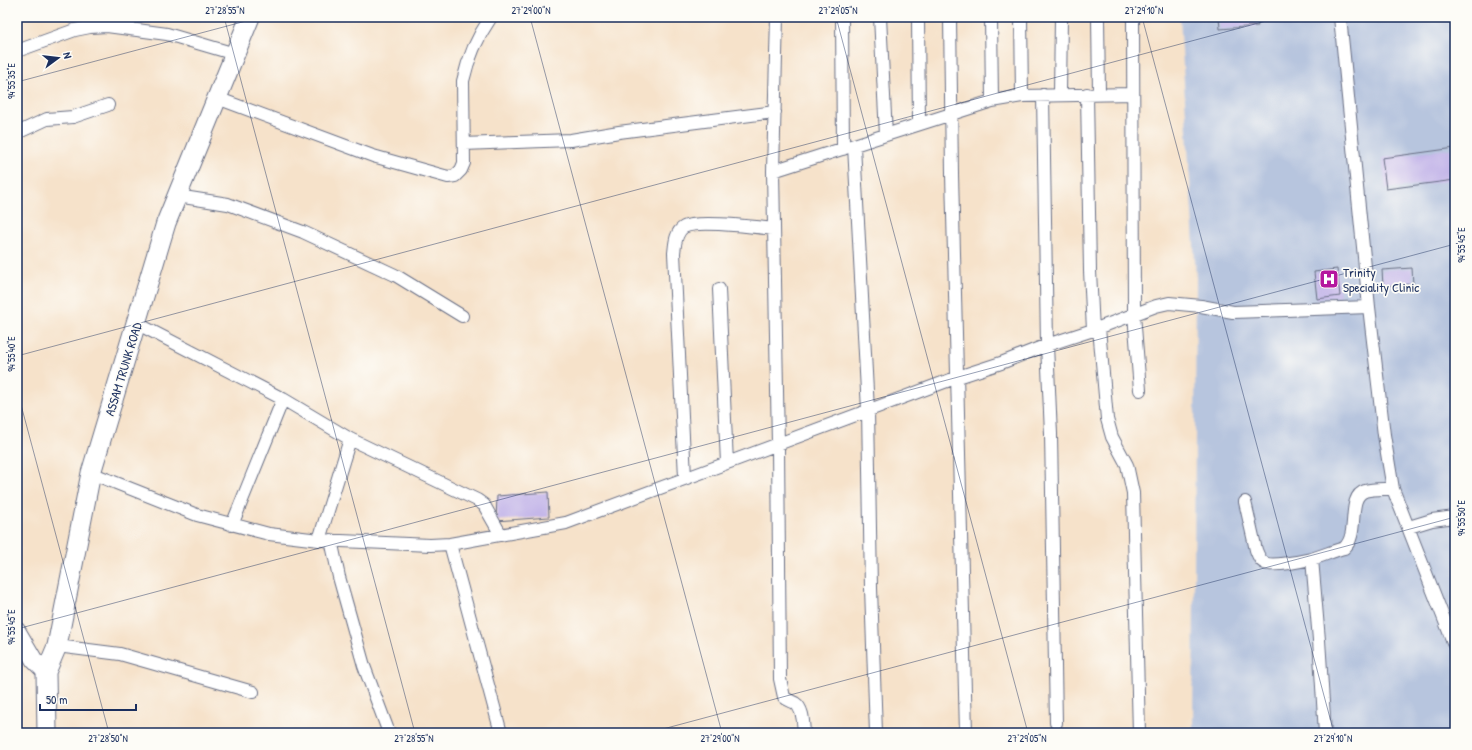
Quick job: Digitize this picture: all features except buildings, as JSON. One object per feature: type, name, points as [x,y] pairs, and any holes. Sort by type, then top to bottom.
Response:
[{"type":"main road","name":"ASSAM TRUNK ROAD","points":[[47,733],[46,672],[57,646],[91,473],[166,223],[250,17]]},
{"type":"main road","points":[[17,631],[34,660],[46,672]]},
{"type":"street","points":[[217,98],[373,156],[448,177],[455,176],[461,170],[464,163],[463,81],[466,67],[470,55],[491,17]]},
{"type":"street","points":[[777,17],[773,171],[778,444],[780,679],[784,697],[797,704],[800,709],[804,733]]},
{"type":"street","points":[[842,17],[849,148],[868,410],[871,588],[876,733]]},
{"type":"street","points":[[880,17],[886,135]]},
{"type":"street","points":[[918,17],[919,124]]},
{"type":"street","points":[[950,17],[952,174],[966,733]]},
{"type":"street","points":[[991,17],[992,101]]},
{"type":"street","points":[[1021,17],[1022,96]]},
{"type":"street","points":[[1060,95],[1061,17]]},
{"type":"street","points":[[1098,17],[1099,94]]},
{"type":"street","points":[[1133,17],[1132,94],[1134,314],[1140,390]]},
{"type":"street","points":[[1340,17],[1369,307],[1384,435],[1393,489],[1455,647]]},
{"type":"street","points":[[17,51],[75,30],[107,26],[167,34],[235,54]]},
{"type":"street","points":[[1087,94],[1090,271],[1096,329],[1107,419],[1112,437],[1128,465],[1133,494],[1139,733]]},
{"type":"street","points":[[773,171],[849,148],[992,101],[1022,96],[1132,94]]},
{"type":"street","points":[[1043,95],[1056,723]]},
{"type":"street","points":[[17,133],[47,119],[73,117],[108,105]]},
{"type":"street","points":[[464,144],[571,140],[619,132],[775,112]]},
{"type":"street","points":[[177,196],[228,204],[303,232],[395,275],[462,316]]},
{"type":"street","points":[[685,478],[674,253],[675,241],[679,232],[684,227],[699,225],[774,229]]},
{"type":"street","points":[[719,289],[727,463]]},
{"type":"street","points":[[91,473],[197,515],[269,534],[325,540],[430,545],[450,544],[566,523],[868,410],[1001,363],[1047,345],[1096,329],[1156,306],[1169,303],[1201,306],[1233,312],[1369,307]]},
{"type":"street","points":[[136,323],[283,399],[350,439],[477,500],[484,505],[501,535]]},
{"type":"street","points":[[232,525],[283,399]]},
{"type":"street","points":[[350,439],[325,540],[339,577],[364,666],[389,733]]},
{"type":"street","points":[[1245,502],[1256,550],[1264,563],[1270,565],[1312,559],[1344,548],[1352,537],[1355,503],[1359,494],[1366,490],[1393,489]]},
{"type":"street","points":[[1409,527],[1432,520],[1455,517]]},
{"type":"street","points":[[450,544],[501,733]]},
{"type":"street","points":[[1312,559],[1325,733]]},
{"type":"street","points":[[57,646],[120,654],[253,692]]},
{"type":"shaded area","points":[[1180,17],[1455,17],[1455,733],[1193,733],[1196,278]]},
{"type":"place","name":"Trinity Speciality Clinic","points":[[1329,279]]}]
